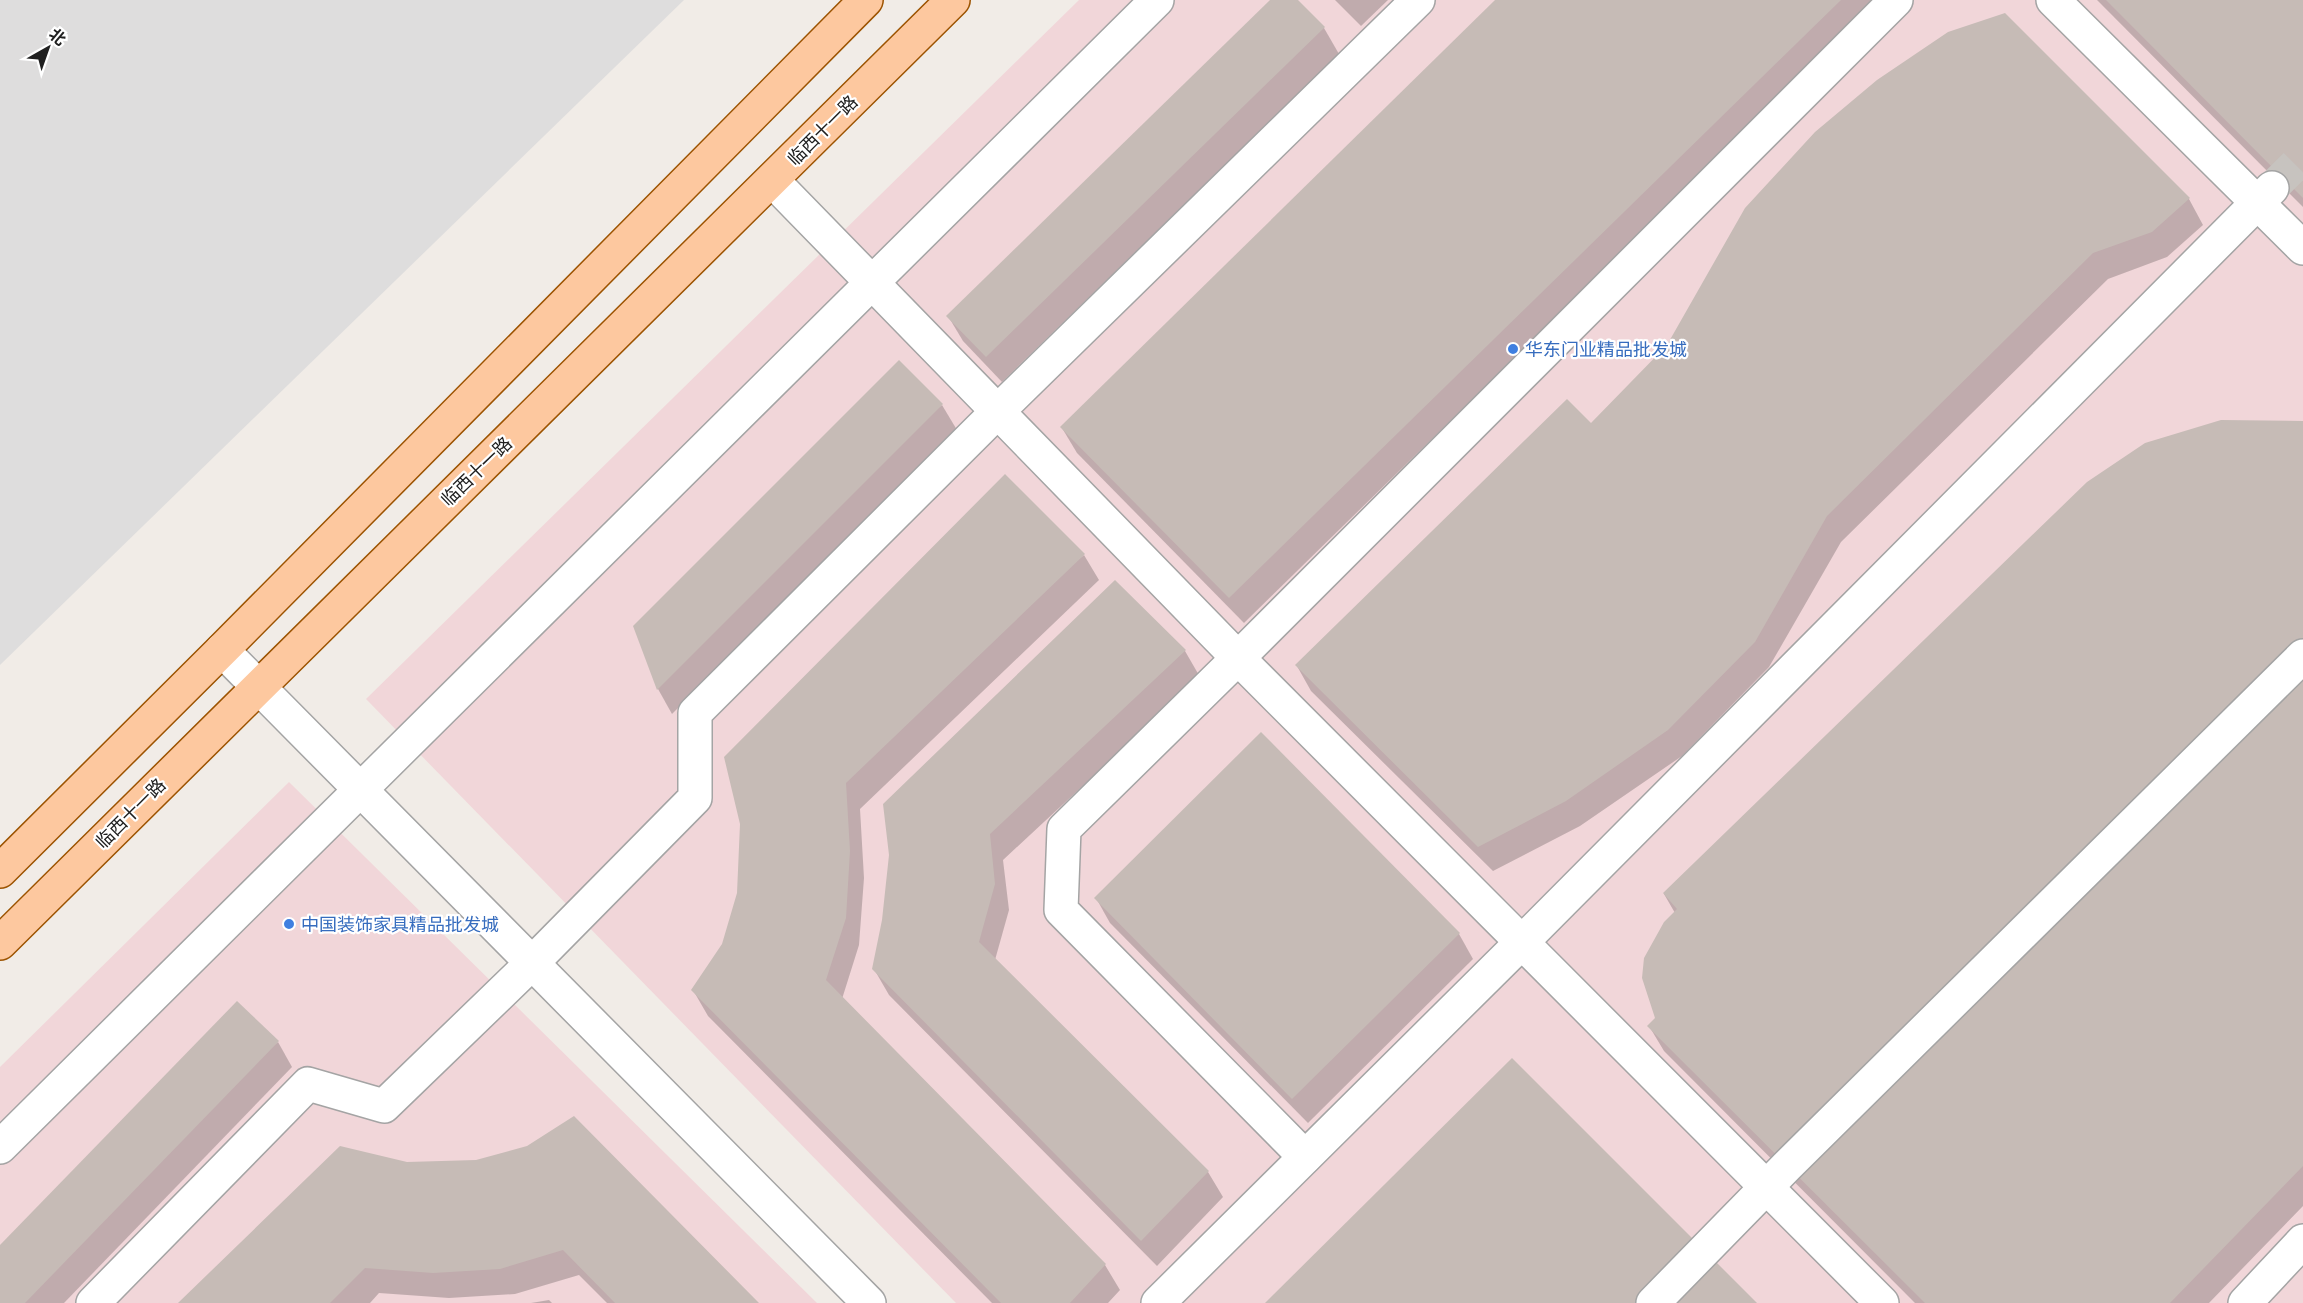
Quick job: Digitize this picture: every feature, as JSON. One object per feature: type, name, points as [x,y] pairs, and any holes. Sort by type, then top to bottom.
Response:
[{"type":"main road","points":[[0,871],[866,0]]},
{"type":"main road","name":"临西十一路","points":[[0,943],[953,0]]},
{"type":"lane","points":[[0,1148],[1157,0]]},
{"type":"lane","points":[[93,1303],[308,1084],[384,1106],[532,963],[695,798],[695,713],[998,411],[1418,0]]},
{"type":"lane","points":[[1305,1157],[1061,910],[1064,829],[1896,0]]},
{"type":"lane","points":[[2054,0],[2266,195],[2303,248]]},
{"type":"lane","points":[[772,180],[1238,658],[1882,1303]]},
{"type":"lane","points":[[1158,1303],[1523,941],[2266,195]]},
{"type":"lane","points":[[222,650],[869,1303]]},
{"type":"lane","points":[[1653,1303],[2303,656]]},
{"type":"lane","points":[[2245,1303],[2303,1240]]},
{"type":"shaded area","points":[[0,0],[684,0],[0,665]]},
{"type":"shaded area","name":"华东门业精品批发城","points":[[1079,0],[2303,0],[2303,1303],[956,1303],[366,699]]},
{"type":"shaded area","name":"中国装饰家具精品批发城","points":[[289,782],[817,1303],[0,1303],[0,1067]]},
{"type":"building","points":[[1270,0],[1298,0],[1325,27],[986,357],[946,316]]},
{"type":"building","points":[[1495,0],[1841,0],[1229,598],[1060,427]]},
{"type":"building","points":[[2106,0],[2303,0],[2303,198]]},
{"type":"building","points":[[2005,13],[2190,198],[2152,232],[2093,253],[1827,516],[1755,642],[1668,730],[1566,801],[1478,847],[1295,665],[1567,399],[1591,423],[1667,345],[1745,208],[1815,132],[1877,80],[1948,32]]},
{"type":"building","points":[[899,360],[943,404],[657,690],[633,626]]},
{"type":"building","points":[[2221,420],[2303,421],[2303,1166],[2170,1303],[1925,1303],[1647,1026],[1655,1018],[1642,978],[1644,958],[1664,922],[1677,909],[1663,893],[2087,482],[2145,443]]},
{"type":"building","points":[[1005,474],[1085,554],[846,783],[850,851],[846,918],[826,980],[1106,1264],[1070,1303],[1001,1303],[691,990],[722,944],[737,893],[740,824],[724,757]]},
{"type":"building","points":[[1115,580],[1186,650],[990,834],[995,884],[979,942],[1209,1171],[1141,1241],[872,969],[882,920],[889,855],[883,804]]},
{"type":"building","points":[[1261,732],[1460,933],[1292,1099],[1094,898]]},
{"type":"building","points":[[237,1001],[279,1041],[25,1303],[0,1303],[0,1245]]},
{"type":"building","points":[[1512,1058],[1757,1303],[1265,1303]]},
{"type":"building","points":[[574,1116],[759,1303],[615,1303],[563,1250],[500,1269],[433,1273],[365,1268],[330,1303],[178,1303],[340,1146],[407,1162],[476,1160],[527,1146]]},
{"type":"tunnel","points":[[2272,188],[2303,157]]},
{"type":"place","name":"华东门业精品批发城","points":[[1513,349]]},
{"type":"place","name":"中国装饰家具精品批发城","points":[[289,924]]}]
